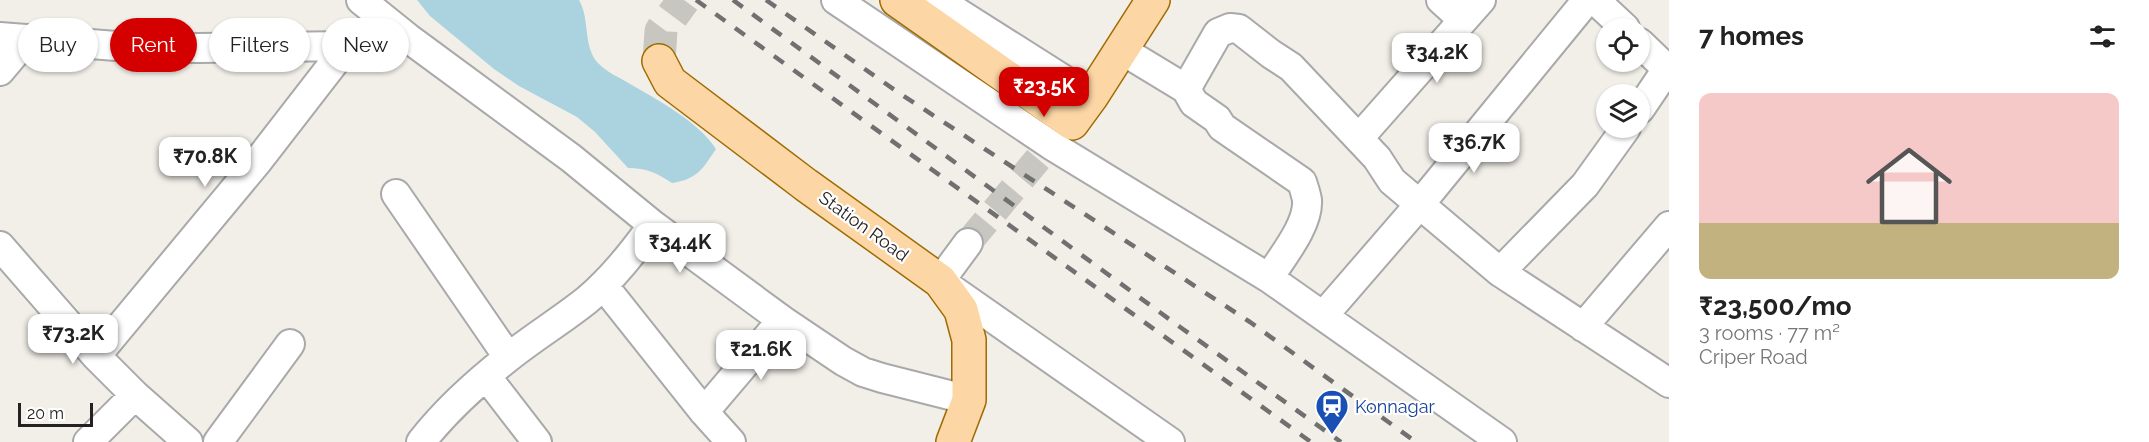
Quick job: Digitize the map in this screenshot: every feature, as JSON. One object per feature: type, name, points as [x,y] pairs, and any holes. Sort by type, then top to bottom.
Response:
[{"type":"main road","points":[[897,0],[1063,131],[1153,0]]},
{"type":"main road","name":"Station Road","points":[[659,61],[670,82],[806,185],[940,281],[962,310],[969,340],[969,400],[953,442]]},
{"type":"street","points":[[361,0],[383,18]]},
{"type":"street","points":[[836,0],[1063,131],[1502,442]]},
{"type":"street","points":[[938,0],[1063,131]]},
{"type":"street","points":[[1359,138],[1472,10],[1441,0]]},
{"type":"street","points":[[1323,316],[1420,204],[1587,0]]},
{"type":"street","points":[[1595,0],[1614,18]]},
{"type":"street","points":[[1186,89],[1218,33],[1230,28],[1239,29],[1291,67],[1377,158],[1392,181],[1500,272],[1669,383]]},
{"type":"street","points":[[0,70],[14,38],[129,47],[322,46]]},
{"type":"street","points":[[409,39],[571,158],[653,225],[782,320],[843,361],[863,372],[969,400]]},
{"type":"street","points":[[1120,50],[1186,89],[1194,103],[1217,119],[1222,127],[1302,182],[1307,200],[1306,213],[1299,229],[1269,278]]},
{"type":"street","points":[[1650,53],[1668,70],[1650,95]]},
{"type":"street","points":[[96,356],[258,161],[327,72]]},
{"type":"street","points":[[1500,272],[1585,185],[1619,138]]},
{"type":"street","points":[[396,194],[508,357]]},
{"type":"street","points":[[421,442],[452,405],[508,357],[586,301],[627,261],[653,225]]},
{"type":"street","points":[[1583,327],[1669,226]]},
{"type":"street","points":[[968,243],[940,281],[1170,442]]},
{"type":"street","points":[[0,246],[96,356],[135,395],[188,442]]},
{"type":"street","points":[[603,285],[704,412],[732,442]]},
{"type":"street","points":[[704,412],[782,320]]},
{"type":"street","points":[[218,442],[290,344]]},
{"type":"street","points":[[486,376],[537,442]]},
{"type":"street","points":[[88,442],[135,395]]},
{"type":"water","points":[[417,0],[579,0],[590,48],[597,62],[609,72],[689,121],[709,139],[716,149],[707,163],[693,176],[672,183],[651,172],[628,168],[595,132],[577,117],[519,86],[494,69],[430,16]]},
{"type":"tunnel","points":[[659,61],[661,31],[684,0]]},
{"type":"tunnel","points":[[968,243],[1038,159]]},
{"type":"railway","points":[[696,0],[1311,442]]},
{"type":"railway","points":[[733,0],[1341,442]]},
{"type":"railway","points":[[766,0],[899,93],[1250,322],[1416,442]]},
{"type":"place","name":"Konnagar","points":[[1332,435]]}]
